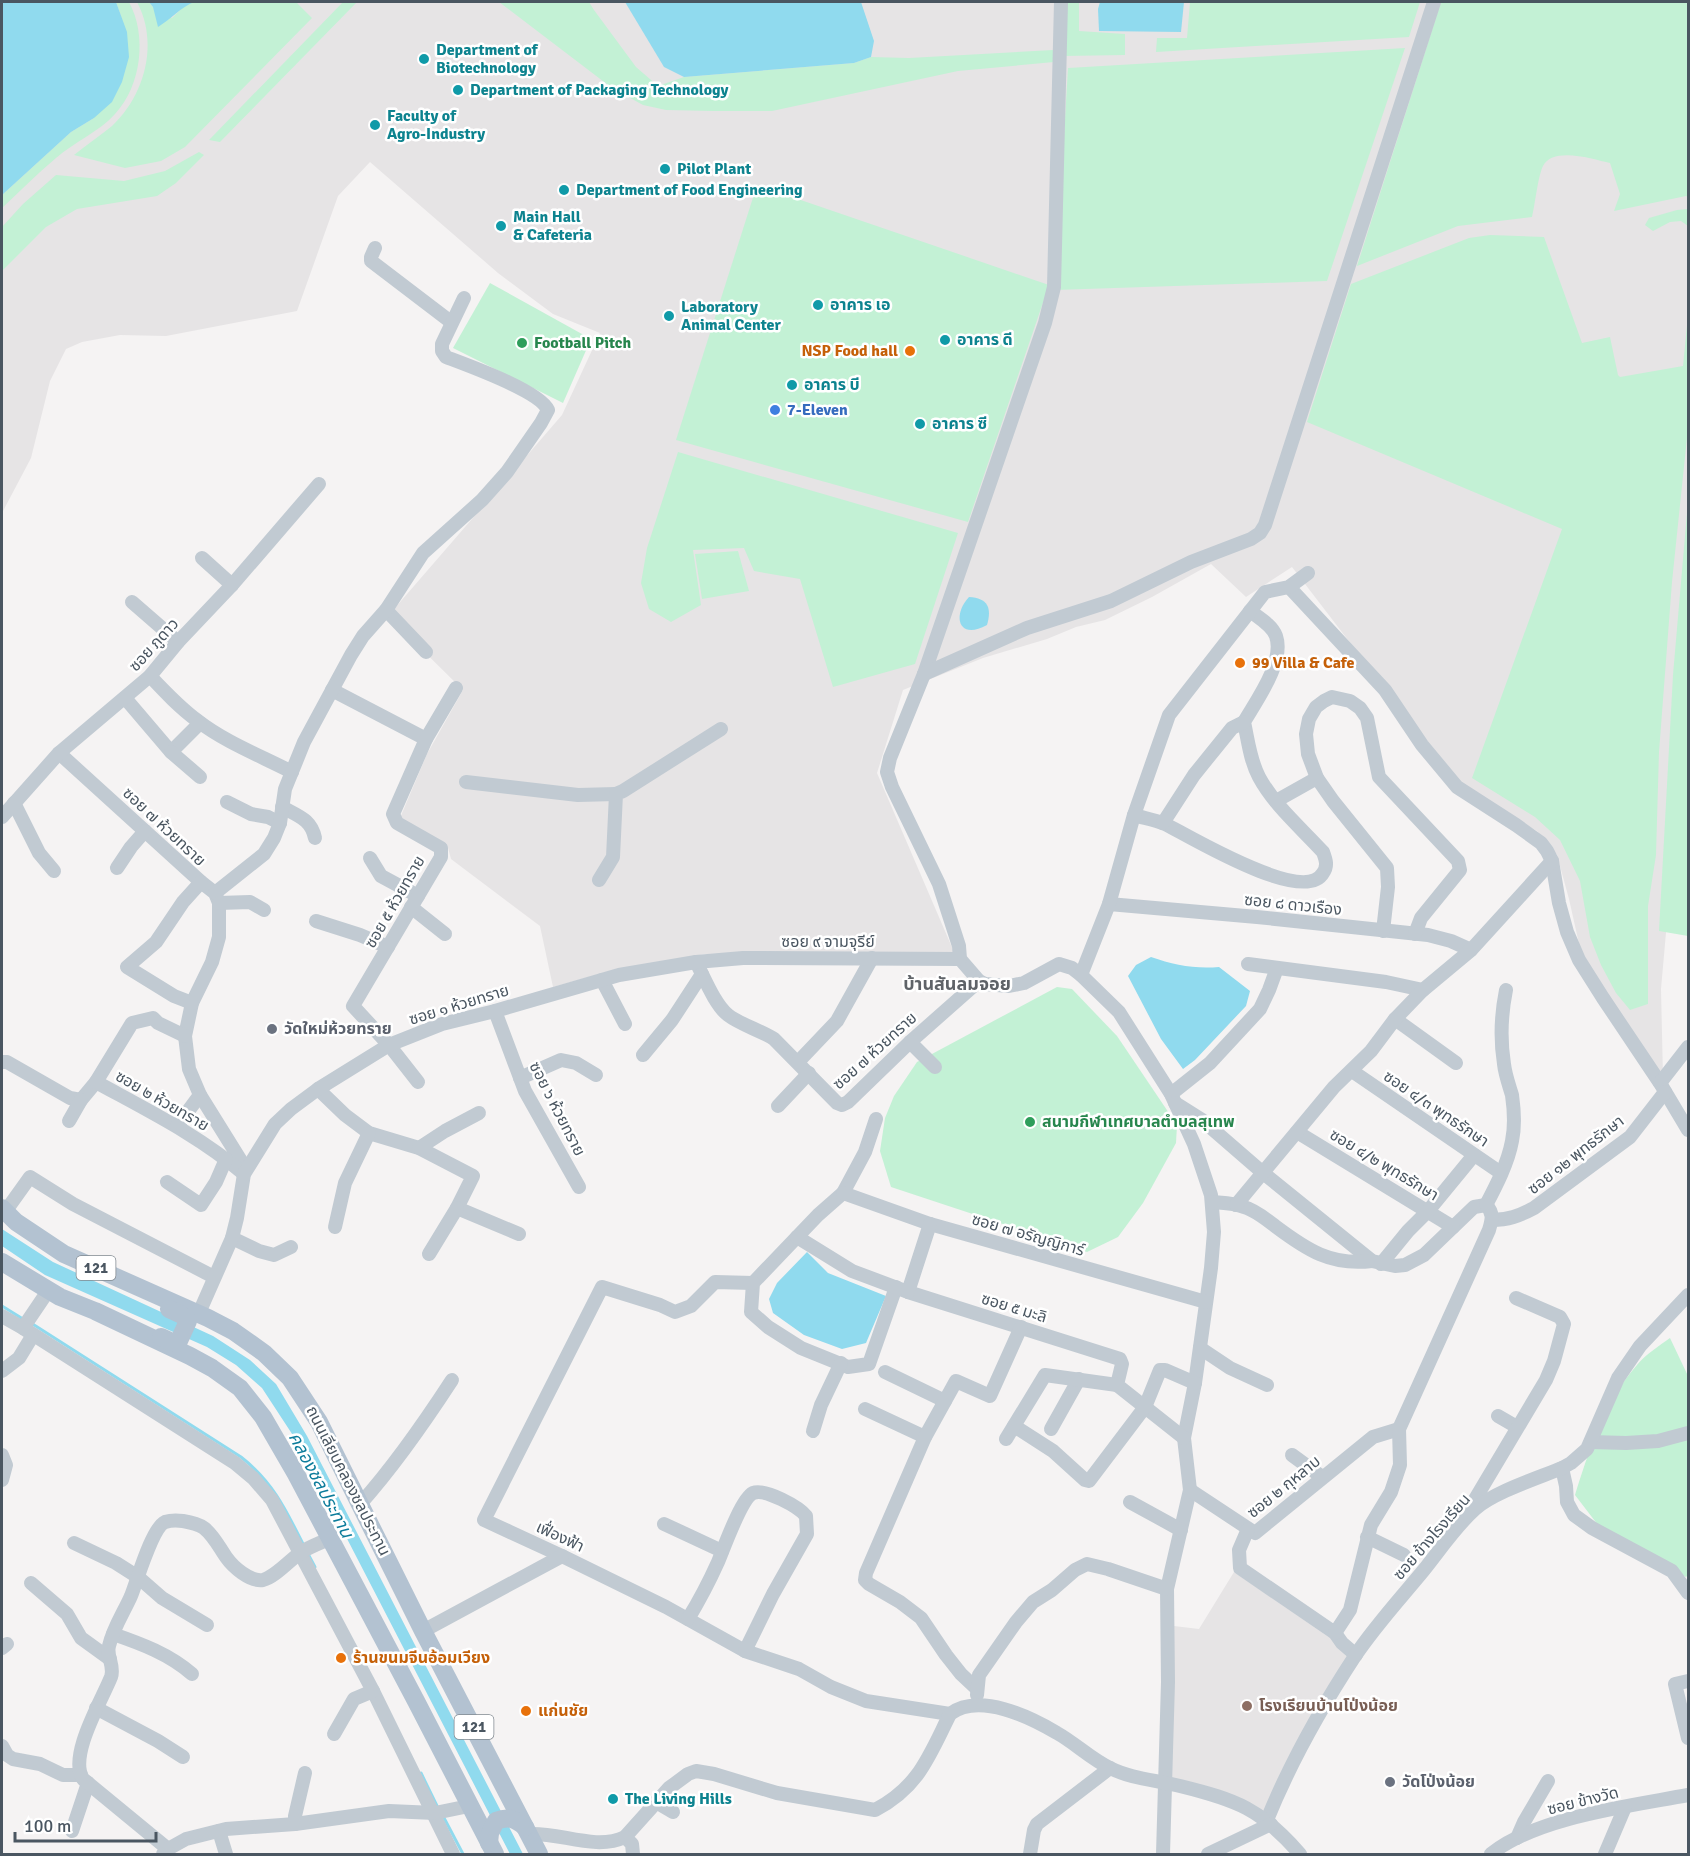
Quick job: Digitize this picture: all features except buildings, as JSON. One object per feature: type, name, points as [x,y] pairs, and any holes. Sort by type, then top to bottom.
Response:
[{"type":"main road","name":"ถนนเลียบคลองชลประทาน","points":[[3,1210],[23,1227],[64,1254],[116,1277],[194,1320],[233,1331],[264,1353],[290,1378],[319,1422],[506,1797],[539,1854]]},
{"type":"main road","name":"121","points":[[2,1262],[43,1298],[95,1311],[190,1356],[240,1388],[251,1400],[277,1439],[312,1547],[416,1701],[483,1828]]},
{"type":"main road","points":[[95,1311],[174,1343],[183,1343],[229,1372],[240,1388]]},
{"type":"main road","points":[[183,1343],[194,1320]]},
{"type":"main road","points":[[483,1828],[489,1819],[500,1814],[506,1797]]},
{"type":"main road","points":[[483,1828],[508,1818],[523,1827]]},
{"type":"street","points":[[1061,2],[1054,287],[1045,323],[924,674],[890,758],[887,772],[939,884],[959,946],[960,959],[978,981],[997,986],[1024,983],[1059,964],[1072,968],[1081,975],[1119,1012],[1173,1099],[1194,1144],[1212,1202],[1214,1232],[1206,1302],[1195,1383],[1184,1438],[1190,1490],[1167,1589],[1168,1682],[1163,1854]]},
{"type":"street","points":[[924,674],[1027,628],[1111,601],[1191,562],[1251,539],[1260,533],[1265,525],[1434,2]]},
{"type":"street","points":[[375,248],[371,261],[451,322]]},
{"type":"street","points":[[245,1172],[200,1095],[189,1069],[185,1036],[192,1003],[212,962],[219,937],[217,898],[264,854],[274,838],[280,823],[285,789],[304,742],[363,636],[386,609],[423,553],[482,500],[507,472],[548,410],[544,403],[522,390],[446,357],[442,351],[442,344],[464,298]]},
{"type":"street","name":"ซอย ภูดาว","points":[[2,817],[59,753],[150,676],[319,484]]},
{"type":"street","points":[[202,558],[232,585]]},
{"type":"street","points":[[1081,975],[1109,904],[1134,815],[1169,715],[1265,592],[1289,587],[1308,573]]},
{"type":"street","points":[[1289,587],[1385,690],[1422,745],[1458,787],[1541,843],[1552,861],[1559,903],[1567,932],[1579,960],[1689,1130]]},
{"type":"street","points":[[132,602],[178,642]]},
{"type":"street","points":[[386,609],[426,651]]},
{"type":"street","points":[[1163,823],[1194,775],[1232,728],[1244,722],[1277,660],[1276,636],[1269,625],[1250,611]]},
{"type":"street","points":[[150,676],[200,723],[292,772]]},
{"type":"street","name":"ซอย ๕ ห้วยทราย","points":[[389,1045],[353,1006],[441,857],[441,848],[397,822],[393,813],[426,739],[456,688]]},
{"type":"street","points":[[332,690],[426,739]]},
{"type":"street","points":[[1383,931],[1388,887],[1387,868],[1317,778],[1308,754],[1306,734],[1309,719],[1316,707],[1332,697],[1350,701],[1360,708],[1367,718],[1379,777],[1458,861],[1460,870],[1421,918],[1415,934]]},
{"type":"street","points":[[125,698],[171,752],[200,777]]},
{"type":"street","points":[[1134,815],[1163,823],[1244,866],[1288,880],[1312,882],[1320,879],[1325,871],[1327,860],[1323,852],[1276,801],[1258,776],[1244,722]]},
{"type":"street","points":[[171,752],[200,723]]},
{"type":"street","points":[[466,782],[578,795],[616,794],[623,792],[721,729]]},
{"type":"street","name":"ซอย ๗ ห้วยทราย","points":[[59,753],[217,898]]},
{"type":"street","points":[[1276,801],[1317,778]]},
{"type":"street","points":[[599,880],[613,857],[616,794]]},
{"type":"street","points":[[227,802],[252,814],[268,817],[280,823]]},
{"type":"street","points":[[14,803],[39,854],[54,871]]},
{"type":"street","points":[[282,807],[309,823],[313,828],[315,838]]},
{"type":"street","points":[[117,868],[145,831]]},
{"type":"street","points":[[370,858],[381,876],[415,902],[445,934]]},
{"type":"street","points":[[1236,1205],[1334,1087],[1371,1051],[1395,1019],[1424,990],[1472,950],[1552,861]]},
{"type":"street","points":[[192,1003],[174,996],[127,967],[156,942],[183,902],[201,882]]},
{"type":"street","points":[[217,898],[249,902],[264,910]]},
{"type":"street","name":"ซอย ๘ ดาวเรือง","points":[[1109,904],[1428,935],[1472,950]]},
{"type":"street","points":[[316,921],[388,947]]},
{"type":"street","name":"ซอย ๙ จามจุรีย์","points":[[699,968],[743,958],[960,959]]},
{"type":"street","points":[[798,1062],[837,1021],[872,958]]},
{"type":"street","points":[[1248,964],[1386,982],[1424,990]]},
{"type":"street","points":[[644,1055],[672,1020],[699,968]]},
{"type":"street","name":"ซอย ๗ ห้วยทราย","points":[[699,968],[721,1009],[729,1016],[774,1039],[837,1103],[842,1104],[848,1102],[978,981]]},
{"type":"street","name":"ซอย ๑ ห้วยทราย","points":[[194,1320],[232,1238],[245,1172],[275,1124],[318,1089],[389,1045],[442,1024],[619,975],[699,968]]},
{"type":"street","points":[[1173,1099],[1260,1009],[1277,968]]},
{"type":"street","points":[[602,980],[625,1024]]},
{"type":"street","points":[[1486,1205],[1512,1143],[1514,1124],[1512,1097],[1504,1065],[1502,1037],[1502,1009],[1506,990]]},
{"type":"street","name":"ซอย ๖ ห้วยทราย","points":[[495,1011],[525,1091],[579,1187]]},
{"type":"street","points":[[96,1082],[132,1023],[153,1018],[158,1023],[185,1036]]},
{"type":"street","points":[[1395,1019],[1456,1063]]},
{"type":"street","points":[[910,1042],[935,1067]]},
{"type":"street","points":[[389,1045],[418,1082]]},
{"type":"street","name":"ซอย ๑๒ พุทธรักษา","points":[[1492,1220],[1504,1220],[1518,1216],[1534,1208],[1630,1137],[1689,1047]]},
{"type":"street","points":[[520,1078],[561,1060],[576,1063],[596,1075]]},
{"type":"street","points":[[2,1062],[7,1062],[70,1098],[81,1100]]},
{"type":"street","name":"ซอย ๔/๓ พุทธรักษา","points":[[1352,1071],[1501,1173]]},
{"type":"street","points":[[778,1106],[809,1073]]},
{"type":"street","name":"ซอย ๒ ห้วยทราย","points":[[69,1121],[81,1100],[96,1082],[177,1126],[245,1172]]},
{"type":"street","points":[[318,1089],[345,1115],[369,1133],[419,1148],[473,1176],[429,1254]]},
{"type":"street","points":[[177,1126],[200,1095]]},
{"type":"street","points":[[1173,1099],[1376,1262]]},
{"type":"street","points":[[419,1148],[479,1113]]},
{"type":"street","points":[[876,1119],[865,1152],[843,1193],[818,1215],[753,1282],[751,1312],[768,1328],[801,1347],[848,1367],[869,1364],[930,1224]]},
{"type":"street","name":"ซอย ๔/๒ พุทธรักษา","points":[[1297,1132],[1453,1227]]},
{"type":"street","points":[[335,1227],[345,1183],[369,1133]]},
{"type":"street","points":[[1376,1262],[1428,1211],[1474,1155]]},
{"type":"street","points":[[167,1182],[201,1205],[216,1182],[226,1159]]},
{"type":"street","points":[[3,1210],[30,1177],[73,1204],[214,1277]]},
{"type":"street","name":"ซอย ๗ อรัญญิการ์","points":[[843,1193],[930,1224],[1206,1302]]},
{"type":"street","points":[[1212,1202],[1245,1207],[1263,1217],[1310,1251],[1329,1259],[1355,1263],[1376,1262],[1395,1266],[1415,1261],[1424,1255],[1474,1207],[1486,1205]]},
{"type":"street","points":[[1335,1633],[1350,1610],[1367,1537],[1374,1519],[1391,1492],[1400,1465],[1399,1429],[1489,1230],[1492,1220],[1490,1209],[1486,1205]]},
{"type":"street","points":[[457,1208],[519,1234]]},
{"type":"street","name":"ซอย ๕ มะลิ","points":[[797,1237],[852,1271],[1120,1359],[1122,1364],[1117,1385]]},
{"type":"street","points":[[232,1238],[259,1251],[274,1255],[291,1247]]},
{"type":"street","name":"เฟื่องฟ้า","points":[[753,1282],[715,1282],[692,1306],[675,1312],[602,1287],[484,1520],[688,1619],[745,1651],[799,1669],[831,1687],[866,1701],[950,1714]]},
{"type":"street","name":"ซอย ข้างโรงเรียน","points":[[1269,1822],[1284,1780],[1326,1703],[1356,1655],[1475,1509],[1489,1499],[1562,1468],[1580,1455],[1591,1442],[1618,1378],[1640,1346],[1689,1294]]},
{"type":"street","points":[[2,1371],[19,1358],[27,1329],[43,1298]]},
{"type":"street","points":[[1459,1526],[1546,1380],[1554,1361],[1564,1324],[1560,1317],[1516,1298]]},
{"type":"street","points":[[2,1316],[27,1329],[244,1471],[262,1488],[312,1547],[373,1691],[438,1812],[453,1854]]},
{"type":"street","points":[[978,1689],[961,1674],[921,1618],[900,1602],[869,1584],[866,1580],[866,1573],[925,1437],[956,1380],[990,1396],[1021,1328]]},
{"type":"street","points":[[1200,1348],[1230,1368],[1267,1385]]},
{"type":"street","points":[[813,1431],[821,1405],[841,1363]]},
{"type":"street","points":[[1014,1426],[1053,1451],[1089,1481],[1144,1407],[1162,1369],[1195,1383]]},
{"type":"street","points":[[885,1372],[945,1401]]},
{"type":"street","points":[[1006,1439],[1045,1375],[1117,1385],[1184,1438]]},
{"type":"street","points":[[1051,1429],[1080,1379]]},
{"type":"street","points":[[361,1503],[390,1469],[452,1380]]},
{"type":"street","points":[[865,1409],[925,1437]]},
{"type":"street","points":[[1498,1416],[1517,1427]]},
{"type":"street","name":"ซอย ๒ กุหลาบ","points":[[1190,1490],[1255,1533],[1373,1437],[1399,1429]]},
{"type":"street","points":[[1591,1442],[1658,1441],[1689,1432]]},
{"type":"street","points":[[2,1455],[6,1465],[2,1480]]},
{"type":"street","points":[[1292,1455],[1322,1477]]},
{"type":"street","points":[[1562,1468],[1567,1502],[1574,1515],[1592,1528],[1672,1572],[1689,1593]]},
{"type":"street","points":[[688,1619],[747,1499],[754,1493],[762,1492],[796,1507],[806,1516],[807,1534],[773,1594],[745,1651]]},
{"type":"street","points":[[1130,1502],[1181,1530]]},
{"type":"street","points":[[312,1547],[262,1580],[240,1571],[226,1558],[215,1540],[203,1527],[173,1520],[162,1523],[154,1535],[113,1634],[108,1651],[112,1675],[96,1708],[81,1752],[78,1767],[84,1779],[166,1852],[186,1839],[219,1831],[295,1824],[389,1811],[438,1812],[483,1828]]},
{"type":"street","points":[[664,1524],[722,1551]]},
{"type":"street","points":[[1248,1529],[1239,1550],[1240,1568],[1335,1633],[1342,1643],[1356,1655]]},
{"type":"street","points":[[1367,1537],[1404,1555]]},
{"type":"street","points":[[74,1543],[116,1563],[138,1577],[162,1598],[207,1625]]},
{"type":"street","points":[[423,1631],[562,1556]]},
{"type":"street","points":[[976,1706],[979,1675],[1016,1622],[1033,1602],[1052,1590],[1075,1570],[1088,1564],[1167,1589]]},
{"type":"street","points":[[31,1583],[67,1614],[81,1638],[110,1659]]},
{"type":"street","points":[[113,1634],[152,1648],[182,1665],[192,1674]]},
{"type":"street","points":[[1689,1681],[1675,1684],[1689,1738]]},
{"type":"street","points":[[334,1734],[354,1699],[373,1691]]},
{"type":"street","points":[[523,1827],[544,1833],[630,1845],[656,1802],[669,1788],[696,1771],[714,1774],[777,1794],[875,1810],[898,1796],[923,1769],[950,1714],[957,1709],[991,1706],[1021,1715],[1058,1733],[1077,1748],[1110,1768],[1129,1775],[1220,1796],[1250,1809],[1269,1822],[1300,1854]]},
{"type":"street","points":[[96,1708],[183,1757]]},
{"type":"street","points":[[2,1746],[7,1755],[13,1759],[40,1764],[63,1775],[84,1779]]},
{"type":"street","points":[[1030,1854],[1037,1824],[1110,1768]]},
{"type":"street","points":[[295,1824],[305,1773]]},
{"type":"street","points":[[72,1831],[84,1779]]},
{"type":"street","points":[[1517,1838],[1548,1780]]},
{"type":"street","name":"ซอย ข้างวัด","points":[[1491,1854],[1505,1843],[1554,1823],[1689,1795]]},
{"type":"street","points":[[656,1802],[673,1812]]},
{"type":"street","points":[[1605,1854],[1624,1807]]},
{"type":"street","points":[[1208,1854],[1269,1822]]},
{"type":"street","points":[[219,1831],[226,1854]]},
{"type":"shaded area","points":[[2,2],[1688,2],[1688,685],[1661,989],[1663,1078],[1582,957],[1557,855],[1537,831],[1463,790],[1292,567],[1246,597],[1211,564],[1105,620],[1076,627],[1047,639],[983,658],[903,690],[877,773],[954,952],[705,954],[617,969],[553,987],[540,926],[451,859],[447,844],[400,818],[427,754],[463,690],[388,616],[562,415],[600,333],[553,314],[498,273],[370,162],[338,196],[297,311],[166,336],[120,335],[82,342],[66,349],[50,381],[31,458],[2,513]]},
{"type":"shaded area","name":"โรงเรียนบ้านโป่งน้อย","points":[[1234,1572],[1352,1653],[1267,1813],[1170,1778],[1174,1626],[1199,1629]]},
{"type":"green space","points":[[116,2],[129,2],[135,15],[140,44],[136,75],[124,102],[109,120],[56,158],[2,208],[2,195],[71,132],[94,118],[121,16]]},
{"type":"green space","points":[[137,2],[149,2],[153,7],[172,18],[185,5],[194,2],[298,2],[312,18],[185,147],[161,161],[125,168],[74,155],[112,126],[133,99],[140,84],[145,68],[147,34],[144,18]]},
{"type":"green space","points":[[343,2],[357,2],[220,142],[209,140]]},
{"type":"green space","points":[[499,2],[589,2],[636,67],[658,86],[684,77],[854,63],[871,57],[909,58],[1053,50],[1054,62],[958,71],[772,111],[666,110],[643,105],[612,88]]},
{"type":"green space","points":[[1062,2],[1079,2],[1079,31],[1125,34],[1125,55],[1063,56]]},
{"type":"green space","points":[[1190,2],[1420,2],[1409,37],[1156,52],[1157,38],[1187,38]]},
{"type":"green space","points":[[1441,2],[1688,2],[1688,197],[1614,211],[1620,194],[1610,163],[1564,155],[1548,160],[1543,166],[1532,217],[1458,226],[1357,266]]},
{"type":"green space","points":[[1405,48],[1327,281],[1055,290],[1068,68]]},
{"type":"green space","points":[[199,152],[204,155],[176,183],[157,196],[77,209],[46,227],[2,271],[2,227],[23,204],[56,175],[124,181],[165,171]]},
{"type":"green space","points":[[757,185],[1049,285],[968,522],[676,440]]},
{"type":"green space","points":[[1688,209],[1688,226],[1681,221],[1670,222],[1653,231],[1645,225],[1649,218]]},
{"type":"green space","points":[[1490,235],[1544,237],[1582,343],[1610,337],[1620,377],[1683,366],[1688,315],[1688,428],[1672,582],[1659,752],[1656,855],[1648,906],[1648,1004],[1630,1010],[1616,993],[1601,965],[1590,937],[1580,881],[1560,840],[1535,817],[1472,778],[1562,529],[1307,422],[1351,284],[1469,238]]},
{"type":"green space","name":"Football Pitch","points":[[490,283],[591,339],[563,403],[453,348]]},
{"type":"green space","points":[[678,452],[958,533],[915,664],[833,687],[800,579],[754,571],[744,548],[693,550],[701,605],[671,622],[649,609],[641,583],[647,548]]},
{"type":"green space","points":[[1688,501],[1688,936],[1659,931],[1673,675]]},
{"type":"green space","points":[[738,551],[749,591],[702,599],[695,554]]},
{"type":"green space","name":"สนามกีฬาเทศบาลตำบลสุเทพ","points":[[1057,987],[1072,989],[1117,1036],[1177,1125],[1176,1143],[1143,1203],[1118,1237],[1087,1252],[891,1187],[880,1151],[885,1118],[894,1096],[917,1062]]},
{"type":"green space","points":[[1670,1338],[1688,1376],[1688,1575],[1686,1577],[1598,1525],[1575,1495],[1592,1444],[1616,1394],[1641,1361]]},
{"type":"water","points":[[2,2],[116,2],[127,32],[129,57],[122,82],[112,102],[94,118],[71,132],[2,195]]},
{"type":"water","points":[[149,2],[194,2],[158,27],[153,7]]},
{"type":"water","points":[[625,2],[861,2],[874,41],[871,57],[854,63],[684,77],[664,67]]},
{"type":"water","points":[[1100,2],[1184,2],[1181,32],[1099,31]]},
{"type":"water","points":[[969,597],[981,599],[987,605],[989,614],[987,625],[970,630],[961,624],[961,611]]},
{"type":"water","points":[[1151,957],[1184,966],[1219,967],[1250,991],[1246,1006],[1195,1060],[1183,1069],[1161,1039],[1128,976],[1136,965]]},
{"type":"water","name":"คลองชลประทาน","points":[[2,1229],[53,1262],[213,1336],[250,1360],[276,1384],[307,1436],[523,1854],[510,1854],[296,1440],[262,1388],[236,1365],[207,1347],[45,1275],[2,1246]]},
{"type":"water","points":[[807,1252],[828,1273],[886,1296],[866,1343],[842,1349],[804,1335],[773,1313],[769,1299],[777,1283]]},
{"type":"waterway","points":[[2,1306],[23,1319]]},
{"type":"waterway","points":[[31,1323],[241,1457],[262,1476],[270,1487],[285,1509],[304,1546]]},
{"type":"waterway","points":[[307,1552],[315,1567]]},
{"type":"waterway","points":[[421,1773],[438,1808]]},
{"type":"waterway","points":[[443,1816],[463,1854]]},
{"type":"place","name":"Department of Biotechnology","points":[[424,59]]},
{"type":"place","name":"Department of Packaging Technology","points":[[458,90]]},
{"type":"place","name":"Faculty of Agro-Industry","points":[[375,125]]},
{"type":"place","name":"Pilot Plant","points":[[665,169]]},
{"type":"place","name":"Department of Food Engineering","points":[[564,190]]},
{"type":"place","name":"Main Hall & Cafeteria","points":[[501,226]]},
{"type":"place","name":"อาคาร เอ","points":[[818,305]]},
{"type":"place","name":"Laboratory Animal Center","points":[[669,316]]},
{"type":"place","name":"อาคาร ดี","points":[[945,340]]},
{"type":"place","name":"Football Pitch","points":[[522,343]]},
{"type":"place","name":"NSP Food hall","points":[[910,351]]},
{"type":"place","name":"อาคาร บี","points":[[792,385]]},
{"type":"place","name":"7-Eleven","points":[[775,410]]},
{"type":"place","name":"อาคาร ซี","points":[[920,424]]},
{"type":"place","name":"99 Villa & Cafe","points":[[1240,663]]},
{"type":"place","name":"วัดใหม่ห้วยทราย","points":[[272,1029]]},
{"type":"place","name":"สนามกีฬาเทศบาลตำบลสุเทพ","points":[[1030,1122]]},
{"type":"place","name":"ร้านขนมจีนอ้อมเวียง","points":[[341,1658]]},
{"type":"place","name":"โรงเรียนบ้านโป่งน้อย","points":[[1247,1706]]},
{"type":"place","name":"แก่นชัย","points":[[526,1711]]},
{"type":"place","name":"วัดโป่งน้อย","points":[[1390,1782]]},
{"type":"place","name":"The Living Hills","points":[[613,1799]]},
{"type":"district","name":"บ้านสันลมจอย","points":[[957,984]]}]
